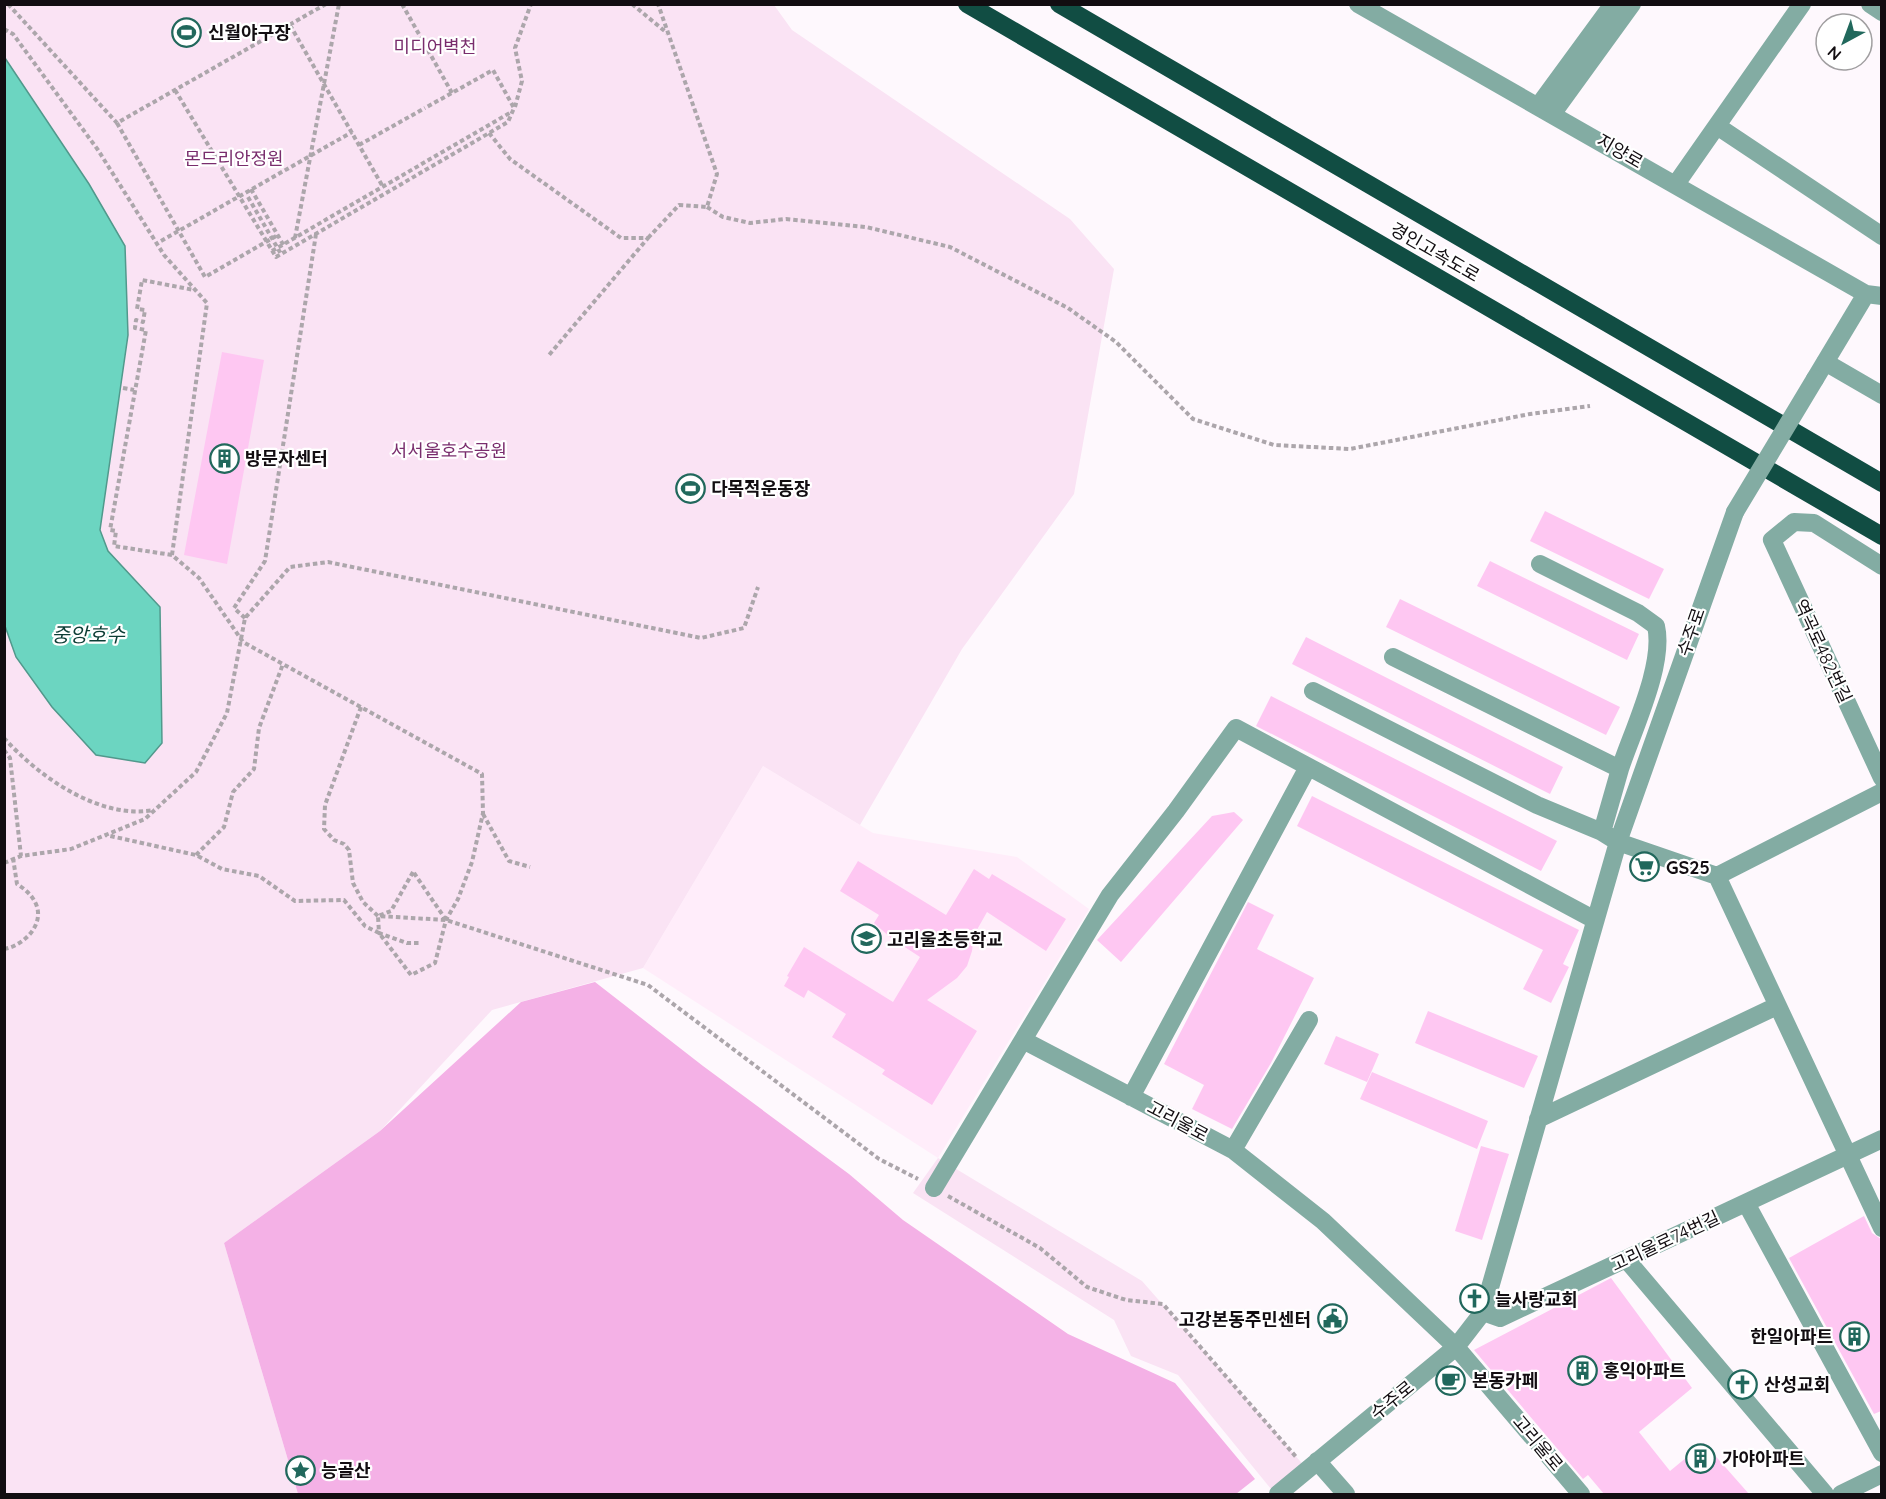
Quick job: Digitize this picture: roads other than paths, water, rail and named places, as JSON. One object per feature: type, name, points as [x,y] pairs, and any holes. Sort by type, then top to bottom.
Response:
[{"type":"highway","name":"경인고속도로","points":[[968,4],[1881,536]]},
{"type":"highway","name":"경인고속도로","points":[[1059,4],[1881,483]]},
{"type":"street","name":"지양로","points":[[1358,4],[1874,295]]},
{"type":"street","points":[[1546,109],[1607,12],[1632,4]]},
{"type":"street","points":[[1676,184],[1802,4]]},
{"type":"street","points":[[1870,4],[1881,12]]},
{"type":"street","points":[[1717,126],[1881,236]]},
{"type":"street","name":"수주로","points":[[1278,1494],[1456,1347],[1483,1312],[1618,842],[1735,512],[1825,362],[1874,295]]},
{"type":"street","points":[[1825,362],[1881,395]]},
{"type":"street","name":"역곡로482번길","points":[[1881,566],[1814,523],[1794,522],[1772,540],[1881,778]]},
{"type":"street","points":[[1540,564],[1638,613],[1656,626],[1659,639],[1647,696],[1620,769],[1602,832]]},
{"type":"street","points":[[1393,657],[1620,769]]},
{"type":"street","points":[[1313,691],[1537,805],[1602,832],[1618,842],[1717,876],[1881,792]]},
{"type":"street","points":[[934,1188],[1110,895],[1176,812],[1236,728],[1595,920]]},
{"type":"street","points":[[1131,1097],[1308,766]]},
{"type":"street","points":[[1717,876],[1881,1228]]},
{"type":"street","points":[[1538,1119],[1777,1006]]},
{"type":"street","points":[[1233,1150],[1309,1020]]},
{"type":"street","name":"고리울로","points":[[1023,1040],[1233,1150],[1323,1221],[1456,1347],[1581,1494]]},
{"type":"street","name":"고리울로74번길","points":[[1483,1312],[1500,1318],[1881,1139]]},
{"type":"street","points":[[1746,1203],[1881,1453]]},
{"type":"street","points":[[1626,1259],[1825,1494]]},
{"type":"street","points":[[1312,1465],[1346,1494]]},
{"type":"street","points":[[1841,1494],[1881,1474]]},
{"type":"water","name":"중앙호수","points":[[5,58],[89,184],[125,246],[128,335],[100,530],[108,551],[160,607],[162,743],[145,763],[96,755],[52,707],[16,657],[5,626]]},
{"type":"place","name":"신월야구장","points":[[187,32]]},
{"type":"place","name":"방문자센터","points":[[224,458]]},
{"type":"place","name":"다목적운동장","points":[[690,488]]},
{"type":"place","name":"GS25","points":[[1645,867]]},
{"type":"place","name":"고리울초등학교","points":[[866,939]]},
{"type":"place","name":"늘사랑교회","points":[[1474,1299]]},
{"type":"place","name":"고강본동주민센터","points":[[1332,1319]]},
{"type":"place","name":"한일아파트","points":[[1854,1336]]},
{"type":"place","name":"홍익아파트","points":[[1582,1370]]},
{"type":"place","name":"본동카페","points":[[1451,1380]]},
{"type":"place","name":"산성교회","points":[[1743,1384]]},
{"type":"place","name":"가야아파트","points":[[1701,1458]]},
{"type":"place","name":"능골산","points":[[300,1470]]},
{"type":"park label","name":"미디어벽천","points":[[435,46]]},
{"type":"park label","name":"몬드리안정원","points":[[234,158]]},
{"type":"park label","name":"서서울호수공원","points":[[449,450]]}]
